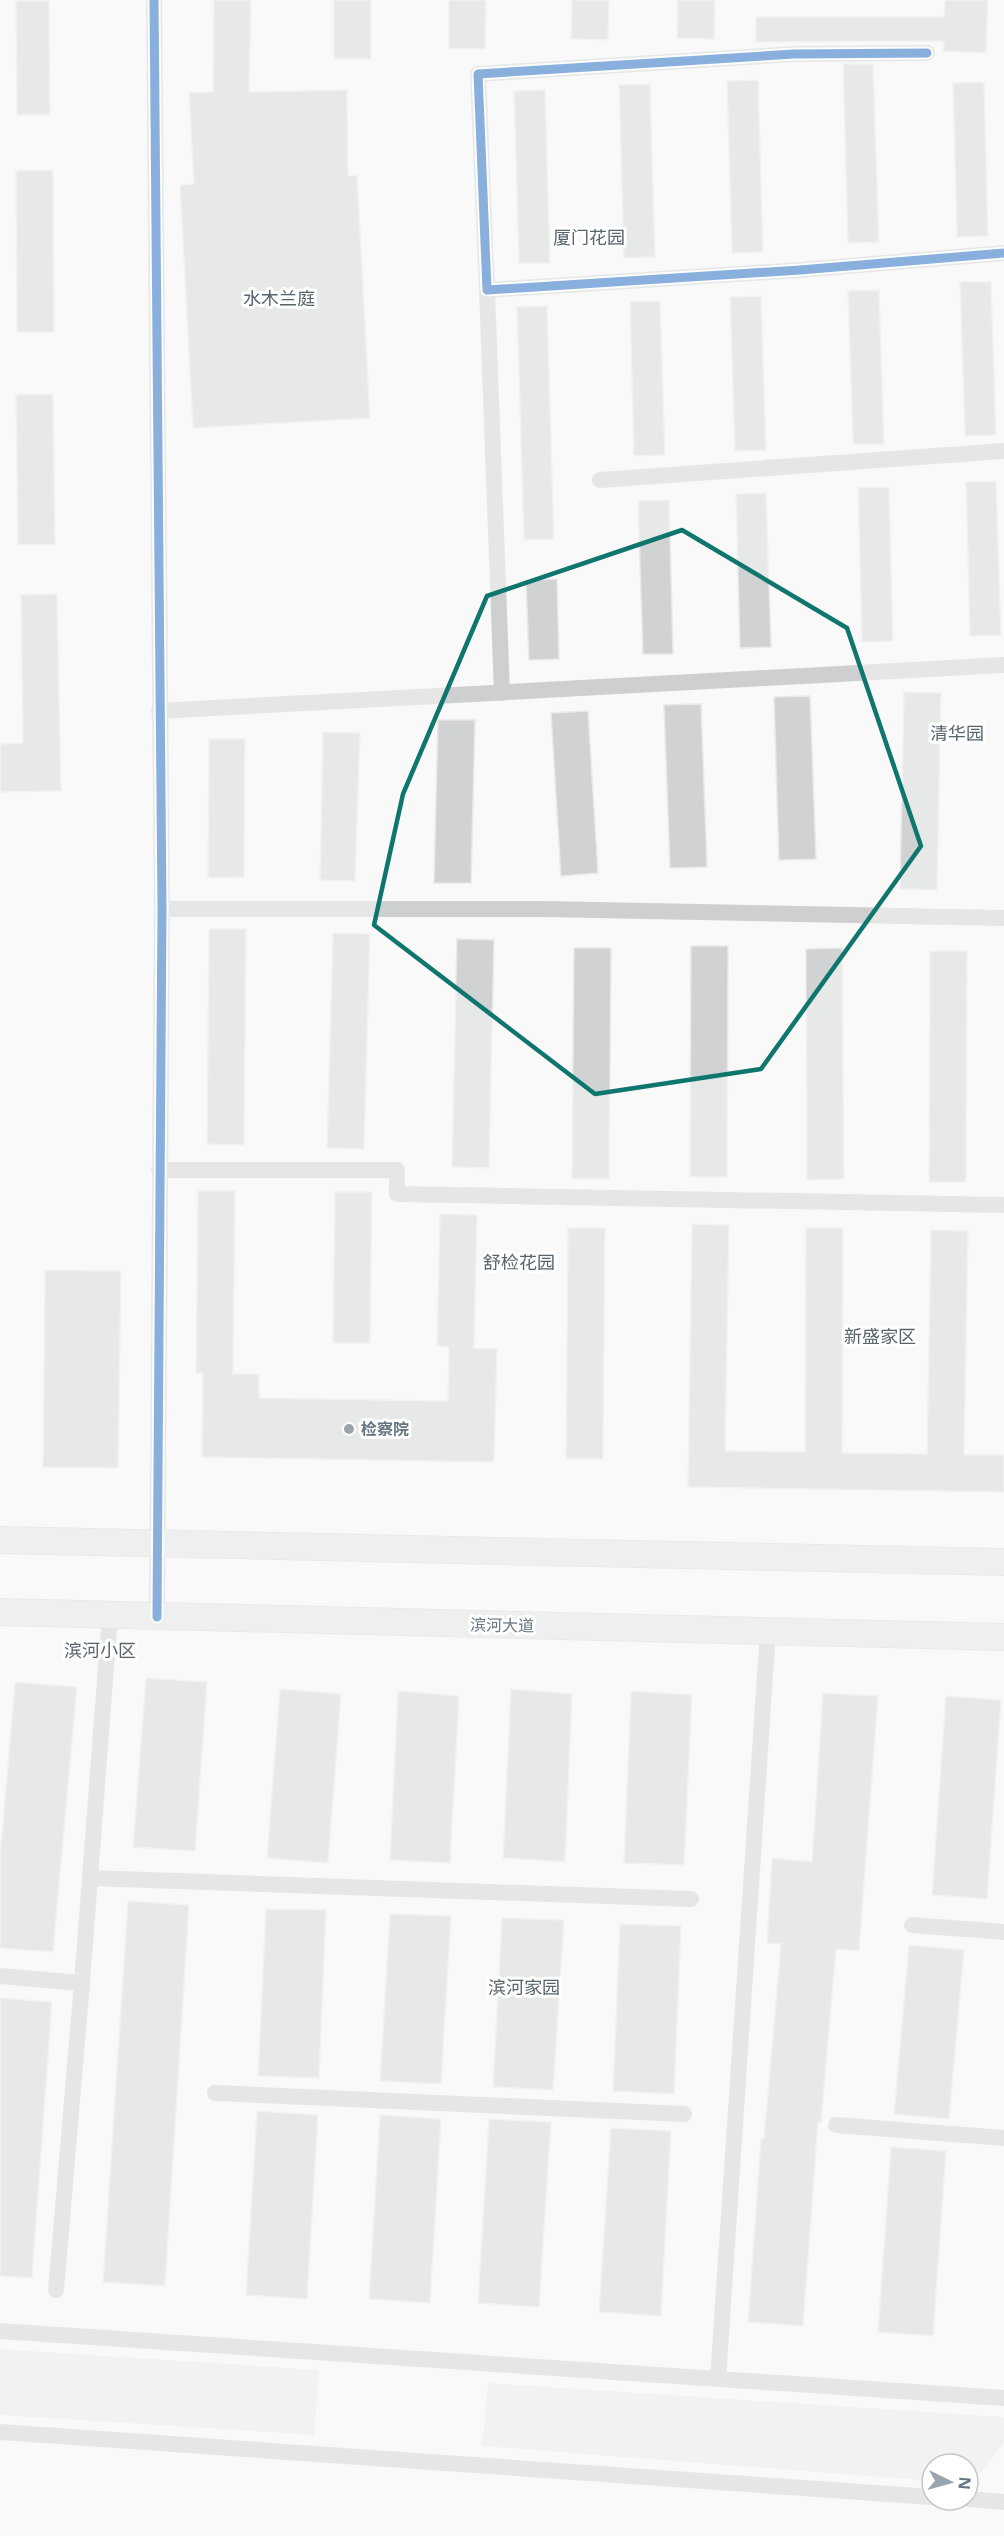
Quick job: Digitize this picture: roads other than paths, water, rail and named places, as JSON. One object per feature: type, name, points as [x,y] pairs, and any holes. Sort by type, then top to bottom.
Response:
[{"type":"main road","points":[[0,1540],[1004,1562]]},
{"type":"main road","name":"滨河大道","points":[[0,1612],[1004,1636]]},
{"type":"street","points":[[154,0],[162,909],[157,1617]]},
{"type":"street","points":[[502,693],[478,74],[794,54],[927,53]]},
{"type":"street","points":[[487,290],[800,270],[1004,253]]},
{"type":"street","points":[[600,480],[1004,452]]},
{"type":"street","points":[[159,711],[1004,665]]},
{"type":"street","points":[[162,909],[543,909],[1004,918]]},
{"type":"street","points":[[159,1170],[397,1170],[397,1194],[1004,1205]]},
{"type":"street","points":[[56,2290],[110,1614]]},
{"type":"street","points":[[718,2379],[768,1631]]},
{"type":"street","points":[[90,1878],[691,1899]]},
{"type":"street","points":[[912,1925],[1004,1932]]},
{"type":"street","points":[[0,1976],[82,1983]]},
{"type":"street","points":[[214,2093],[684,2114]]},
{"type":"street","points":[[836,2125],[1004,2138]]},
{"type":"street","points":[[0,2331],[1004,2398]]},
{"type":"street","points":[[0,2432],[920,2496]]},
{"type":"street","points":[[980,2500],[1004,2502]]},
{"type":"place","name":"检察院","points":[[349,1429]]},
{"type":"district","name":"厦门花园","points":[[589,238]]},
{"type":"district","name":"水木兰庭","points":[[279,299]]},
{"type":"district","name":"清华园","points":[[957,734]]},
{"type":"district","name":"舒检花园","points":[[519,1263]]},
{"type":"district","name":"新盛家区","points":[[880,1337]]},
{"type":"district","name":"滨河小区","points":[[100,1651]]},
{"type":"district","name":"滨河家园","points":[[524,1988]]}]
